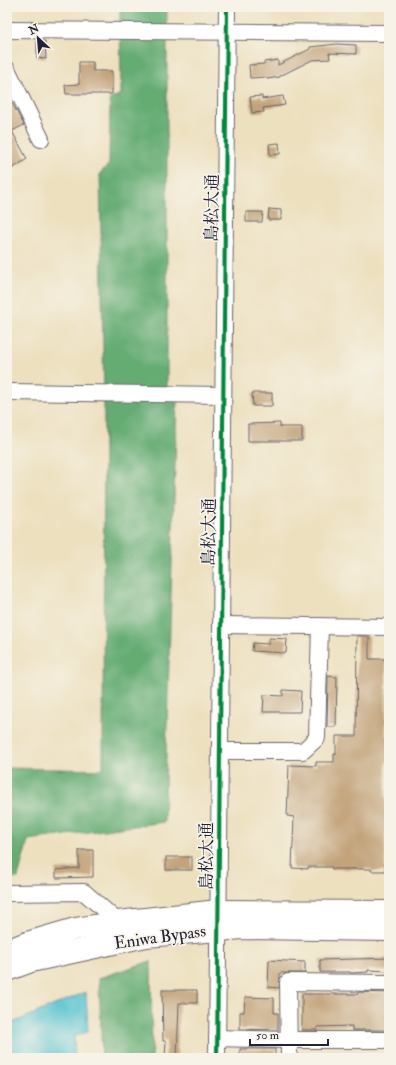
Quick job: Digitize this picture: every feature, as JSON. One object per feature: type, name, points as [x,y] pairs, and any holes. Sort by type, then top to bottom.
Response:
[{"type":"highway","name":"Eniwa Bypass","points":[[7,951],[27,943],[75,929],[118,922],[218,920],[389,912]]},
{"type":"highway","name":"Eniwa Bypass","points":[[7,970],[31,961],[218,920],[242,928],[389,930]]},
{"type":"highway","points":[[7,986],[37,974],[82,950]]},
{"type":"street","name":"島松大通","points":[[217,1058],[227,7]]},
{"type":"street","points":[[7,30],[389,33]]},
{"type":"street","points":[[7,69],[41,139]]},
{"type":"street","points":[[7,392],[223,395]]},
{"type":"street","points":[[221,625],[389,627]]},
{"type":"street","points":[[220,751],[302,751],[317,738],[320,626]]},
{"type":"street","points":[[7,893],[84,892],[118,922]]},
{"type":"street","points":[[289,1058],[288,982],[389,983]]},
{"type":"street","points":[[217,1038],[389,1040]]},
{"type":"green space","points":[[120,7],[167,7],[167,388],[177,401],[164,822],[28,840],[18,878],[7,878],[7,768],[103,770],[104,403],[100,173],[109,164],[110,99],[121,94]]},
{"type":"green space","points":[[151,961],[152,1058],[102,1058],[99,978]]},
{"type":"water","points":[[86,992],[88,1032],[74,1036],[75,1058],[7,1058],[7,1025]]},
{"type":"building","points":[[37,41],[45,41],[46,59],[37,58]]},
{"type":"building","points":[[337,44],[356,45],[356,54],[329,53],[330,59],[312,60],[280,77],[267,79],[266,77],[250,78],[249,65],[264,64],[264,62],[278,60],[278,65],[310,49],[310,47]]},
{"type":"building","points":[[79,62],[93,62],[93,71],[112,71],[112,94],[66,94],[65,85],[79,84]]},
{"type":"building","points":[[7,94],[24,125],[12,131],[27,159],[13,168],[7,155]]},
{"type":"building","points":[[262,96],[262,99],[283,96],[285,105],[263,108],[264,112],[252,113],[250,97]]},
{"type":"building","points":[[279,143],[280,154],[270,155],[269,144]]},
{"type":"building","points":[[269,209],[281,210],[281,220],[268,220]]},
{"type":"building","points":[[246,212],[263,212],[262,222],[246,222]]},
{"type":"building","points":[[252,393],[272,393],[272,406],[253,406]]},
{"type":"building","points":[[280,423],[280,427],[302,427],[302,441],[248,441],[248,424]]},
{"type":"building","points":[[357,636],[369,636],[369,659],[386,659],[386,736],[389,736],[389,762],[386,762],[385,871],[371,871],[371,869],[332,869],[332,867],[308,867],[308,869],[292,868],[294,817],[287,816],[289,765],[316,766],[316,762],[334,762],[334,754],[336,754],[336,736],[356,736]]},
{"type":"building","points":[[269,638],[287,639],[286,653],[252,651],[253,643],[269,644]]},
{"type":"building","points":[[328,676],[337,677],[336,727],[327,727]]},
{"type":"building","points":[[283,690],[301,691],[300,712],[263,712],[264,695],[283,696]]},
{"type":"building","points":[[79,850],[93,850],[93,877],[56,878],[56,870],[79,868]]},
{"type":"building","points":[[166,857],[192,857],[192,870],[166,870]]},
{"type":"building","points":[[389,958],[389,971],[368,970],[368,972],[350,973],[320,972],[320,960]]},
{"type":"building","points":[[269,960],[305,962],[305,973],[280,973],[279,988],[268,987]]},
{"type":"building","points":[[162,990],[197,990],[197,1003],[179,1003],[177,1058],[165,1058],[166,1041],[163,1041]]},
{"type":"building","points":[[358,992],[389,993],[389,1030],[352,1030],[352,1026],[317,1027],[317,1030],[302,1030],[302,994],[358,994]]},
{"type":"building","points":[[245,997],[274,998],[274,1013],[278,1013],[278,1030],[240,1029],[240,1012],[244,1012]]},
{"type":"building","points":[[240,1049],[275,1049],[275,1058],[240,1058]]},
{"type":"cycle path","points":[[217,1058],[227,7]]}]
